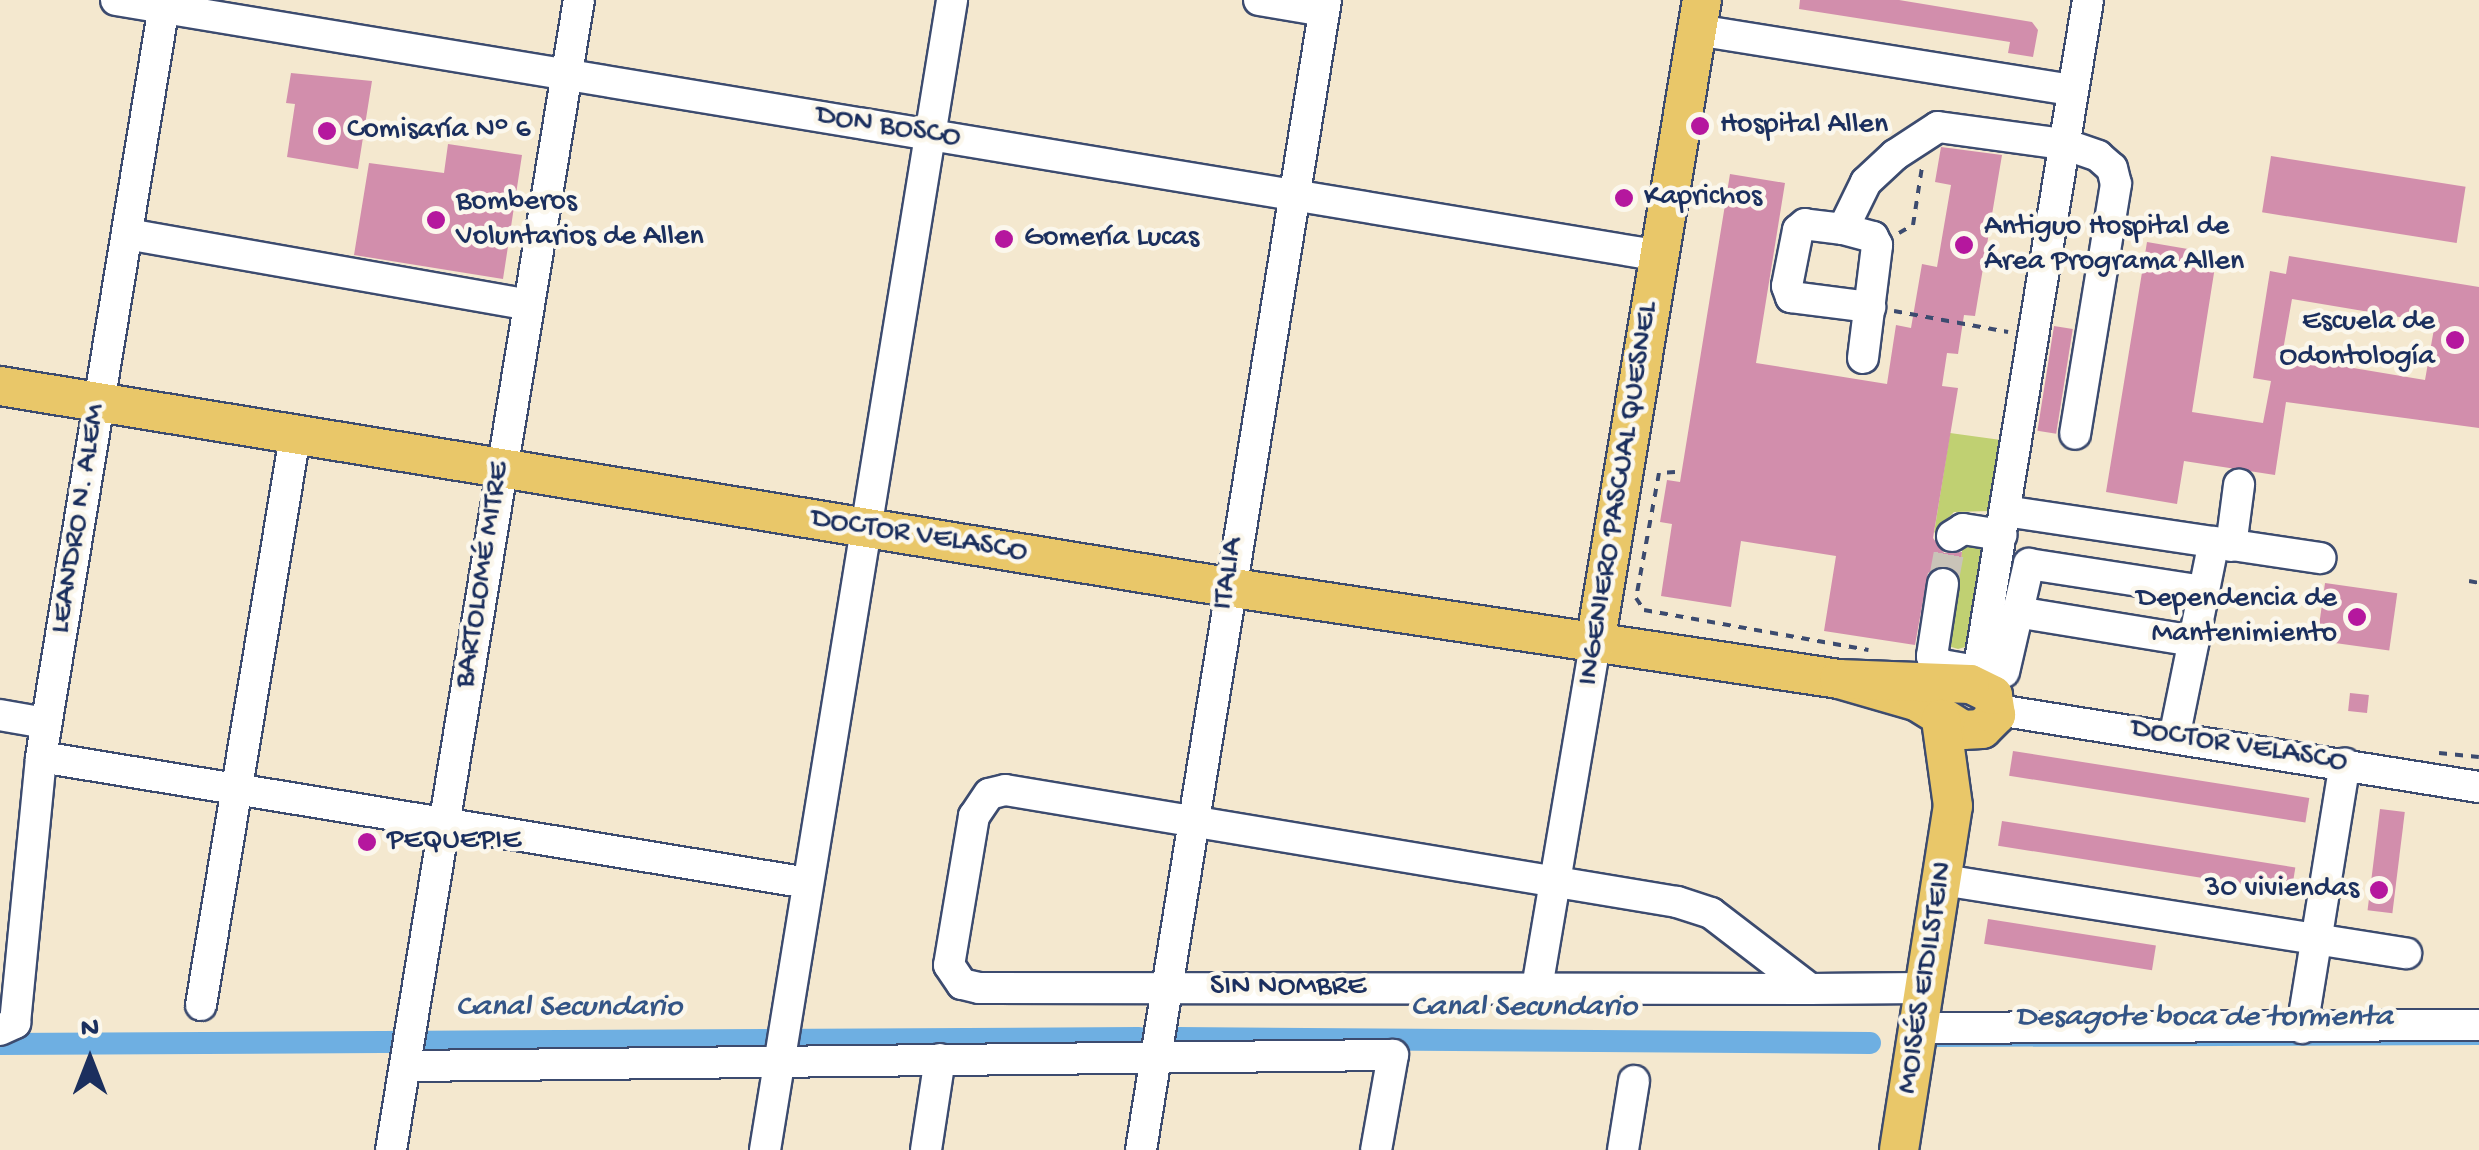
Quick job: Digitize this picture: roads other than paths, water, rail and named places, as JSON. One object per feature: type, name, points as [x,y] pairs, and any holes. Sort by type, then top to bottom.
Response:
[{"type":"main road","name":"INGENIERO PASCUAL QUESNEL","points":[[1595,644],[1700,15]]},
{"type":"main road","name":"DOCTOR VELASCO","points":[[0,386],[501,471],[1227,586],[1972,698]]},
{"type":"main road","name":"MOISÉS EIDILSTEIN","points":[[1899,1150],[1943,880],[1952,806],[1950,746],[1972,698]]},
{"type":"street","name":"DON BOSCO","points":[[116,0],[165,4],[567,75],[1660,256]]},
{"type":"street","name":"BARTOLOMÉ MITRE","points":[[391,1150],[579,0]]},
{"type":"street","points":[[765,1150],[952,0]]},
{"type":"street","points":[[1258,0],[1325,6]]},
{"type":"street","points":[[1972,698],[2088,0]]},
{"type":"street","name":"LEANDRO N. ALEM","points":[[0,1030],[14,1023],[46,723],[165,4]]},
{"type":"street","name":"ITALIA","points":[[1140,1150],[1227,586],[1325,6]]},
{"type":"street","points":[[1700,15],[2071,90]]},
{"type":"street","points":[[1843,230],[1866,182],[1926,132],[1979,130],[2064,144],[2098,156],[2112,168],[2116,184],[2076,434]]},
{"type":"street","points":[[1863,358],[1870,306],[1877,245],[1872,237],[1843,230],[1805,224],[1798,230],[1787,286],[1791,298],[1870,306]]},
{"type":"street","points":[[127,234],[528,304]]},
{"type":"street","points":[[201,1005],[295,436]]},
{"type":"street","points":[[2174,738],[2203,591],[2223,544],[2239,485]]},
{"type":"street","points":[[1952,536],[1963,529],[2003,523],[2223,544],[2321,558]]},
{"type":"street","points":[[1972,698],[2017,612],[2025,569],[2038,561],[2203,591]]},
{"type":"street","points":[[1942,584],[1932,656],[1972,698]]},
{"type":"street","points":[[2017,612],[2194,641]]},
{"type":"street","name":"INGENIERO PASCUAL QUESNEL","points":[[1538,988],[1595,644]]},
{"type":"street","name":"DOCTOR VELASCO","points":[[1972,698],[2174,738],[2479,787]]},
{"type":"street","points":[[0,715],[46,723]]},
{"type":"street","points":[[41,757],[808,882]]},
{"type":"street","points":[[2302,1028],[2345,763]]},
{"type":"street","name":"SIN NOMBRE","points":[[1191,821],[1014,792],[989,794],[974,816],[949,958],[955,978],[979,988],[1924,988]]},
{"type":"street","points":[[1191,821],[1556,882],[1711,913],[1810,989]]},
{"type":"street","points":[[1943,880],[2406,952]]},
{"type":"street","points":[[1918,1028],[2479,1025]]},
{"type":"street","points":[[406,1066],[1393,1055],[1376,1150]]},
{"type":"street","points":[[926,1150],[940,1059]]},
{"type":"street","points":[[1623,1150],[1634,1080]]},
{"type":"waterway","name":"Canal Secundario","points":[[0,1044],[1139,1038]]},
{"type":"waterway","name":"Canal Secundario","points":[[1178,1038],[1870,1043]]},
{"type":"waterway","name":"Desagote boca de tormenta","points":[[1930,1044],[2479,1042]]},
{"type":"tunnel","points":[[1943,584],[1952,536]]},
{"type":"place","name":"Hospital Allen","points":[[1700,126]]},
{"type":"place","name":"Comisaría N° 6","points":[[327,131]]},
{"type":"place","name":"Kaprichos","points":[[1624,198]]},
{"type":"place","name":"Bomberos Voluntarios de Allen","points":[[436,220]]},
{"type":"place","name":"Gomería Lucas","points":[[1004,239]]},
{"type":"place","name":"Antiguo Hospital de Área Programa Allen","points":[[1964,245]]},
{"type":"place","name":"Escuela de Odontología","points":[[2455,340]]},
{"type":"place","name":"Dependencia de Mantenimiento","points":[[2357,617]]},
{"type":"place","name":"PEQUEPIE","points":[[367,842]]},
{"type":"place","name":"30 viviendas","points":[[2379,890]]}]
